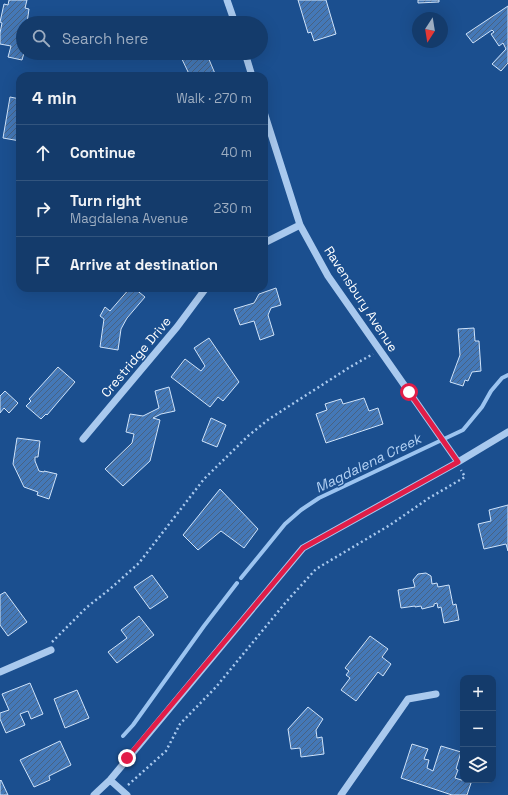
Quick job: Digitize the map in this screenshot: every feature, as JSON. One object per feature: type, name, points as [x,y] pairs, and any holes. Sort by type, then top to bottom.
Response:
[{"type":"street","points":[[227,0],[233,16]]},
{"type":"street","points":[[247,60],[251,72]]},
{"type":"street","name":"Ravensbury Avenue","points":[[268,125],[300,225],[328,276],[458,462]]},
{"type":"street","points":[[268,241],[300,225]]},
{"type":"street","name":"Crestridge Drive","points":[[83,439],[177,327],[203,292]]},
{"type":"street","points":[[94,795],[110,780],[303,548],[458,462],[508,432]]},
{"type":"street","points":[[0,672],[51,650]]},
{"type":"street","points":[[341,795],[408,699],[436,694]]},
{"type":"street","points":[[110,780],[125,793]]},
{"type":"path","points":[[51,650],[52,642],[66,626],[139,563],[204,479],[248,436],[269,420],[350,367],[380,351]]},
{"type":"path","points":[[125,793],[133,780],[166,751],[180,724],[216,687],[286,602],[316,569],[390,525],[429,498],[465,477],[458,462]]},
{"type":"building","points":[[9,0],[27,0],[25,8],[29,9],[28,16],[16,16],[16,59],[8,57],[11,46],[0,44],[2,23],[0,22],[4,4],[8,5]]},
{"type":"building","points":[[298,0],[326,0],[336,34],[314,41],[311,32],[308,33]]},
{"type":"building","points":[[418,0],[439,0],[439,2],[418,3]]},
{"type":"building","points":[[508,6],[508,63],[501,71],[492,64],[506,49],[503,43],[499,46],[491,34],[494,32],[492,30],[473,43],[466,34]]},
{"type":"building","points":[[182,60],[209,60],[214,72],[188,72]]},
{"type":"building","points":[[10,97],[16,98],[16,140],[3,138]]},
{"type":"building","points":[[276,288],[281,305],[271,308],[268,315],[274,335],[260,340],[254,321],[240,325],[234,309],[254,303],[259,294]]},
{"type":"building","points":[[127,292],[139,292],[145,297],[127,318],[121,329],[118,350],[100,347],[104,319],[100,316],[105,307],[110,311]]},
{"type":"building","points":[[474,328],[475,341],[479,341],[481,371],[472,372],[468,381],[465,380],[463,386],[450,382],[460,355],[458,329]]},
{"type":"building","points":[[209,338],[239,382],[223,401],[218,397],[210,407],[171,377],[185,359],[201,371],[205,366],[194,348]]},
{"type":"building","points":[[58,367],[75,382],[47,415],[46,414],[41,419],[26,406],[31,401],[29,399]]},
{"type":"building","points":[[169,387],[175,411],[161,414],[153,418],[160,420],[150,461],[123,486],[105,469],[132,443],[134,434],[126,432],[130,414],[143,416],[159,408],[155,391]]},
{"type":"building","points":[[5,391],[18,403],[9,413],[4,408],[0,413],[0,396]]},
{"type":"building","points":[[364,398],[369,411],[378,408],[383,424],[326,443],[316,414],[327,410],[325,404],[341,399],[343,404]]},
{"type":"building","points":[[211,418],[226,425],[217,447],[202,441]]},
{"type":"building","points":[[17,438],[40,441],[38,457],[35,457],[39,471],[57,474],[49,499],[37,495],[38,492],[24,487],[13,464]]},
{"type":"building","points":[[220,489],[258,529],[244,548],[221,531],[198,550],[183,535]]},
{"type":"building","points":[[508,505],[508,551],[506,544],[484,549],[478,524],[491,521],[489,510]]},
{"type":"building","points":[[426,573],[431,576],[432,584],[437,583],[438,587],[449,585],[453,605],[456,604],[459,620],[444,623],[441,607],[438,608],[437,603],[434,604],[434,606],[422,609],[421,606],[401,608],[398,590],[415,587],[413,580],[418,574]]},
{"type":"building","points":[[152,575],[168,597],[150,609],[134,587]]},
{"type":"building","points":[[5,592],[27,622],[8,636],[0,625],[0,595]]},
{"type":"building","points":[[139,616],[154,635],[117,663],[108,652],[127,638],[121,630]]},
{"type":"building","points":[[370,636],[388,649],[382,657],[391,664],[383,676],[378,672],[356,701],[341,690],[350,678],[346,675],[349,671],[345,668]]},
{"type":"building","points":[[30,683],[43,714],[31,719],[28,711],[20,714],[25,725],[6,733],[0,719],[0,713],[9,710],[2,694]]},
{"type":"building","points":[[77,690],[89,718],[65,728],[54,699]]},
{"type":"building","points":[[308,707],[323,719],[316,730],[317,738],[322,737],[324,754],[301,757],[300,748],[291,749],[288,729]]},
{"type":"building","points":[[60,741],[71,765],[49,776],[50,780],[34,787],[20,760]]},
{"type":"building","points":[[412,744],[428,749],[424,759],[429,760],[427,768],[433,771],[441,746],[460,752],[456,769],[458,770],[455,778],[460,780],[460,783],[471,783],[467,795],[452,795],[401,778]]},
{"type":"building","points":[[1,780],[8,795],[0,795]]},
{"type":"waterway","name":"Magdalena Creek","points":[[241,578],[285,524],[301,510],[319,498],[463,430],[482,407],[491,391],[502,378],[508,375]]},
{"type":"waterway","name":"Magdalena Creek","points":[[123,736],[133,725],[204,626],[237,583]]},
{"type":"route","points":[[127,758],[303,548],[458,462],[409,392]]}]
